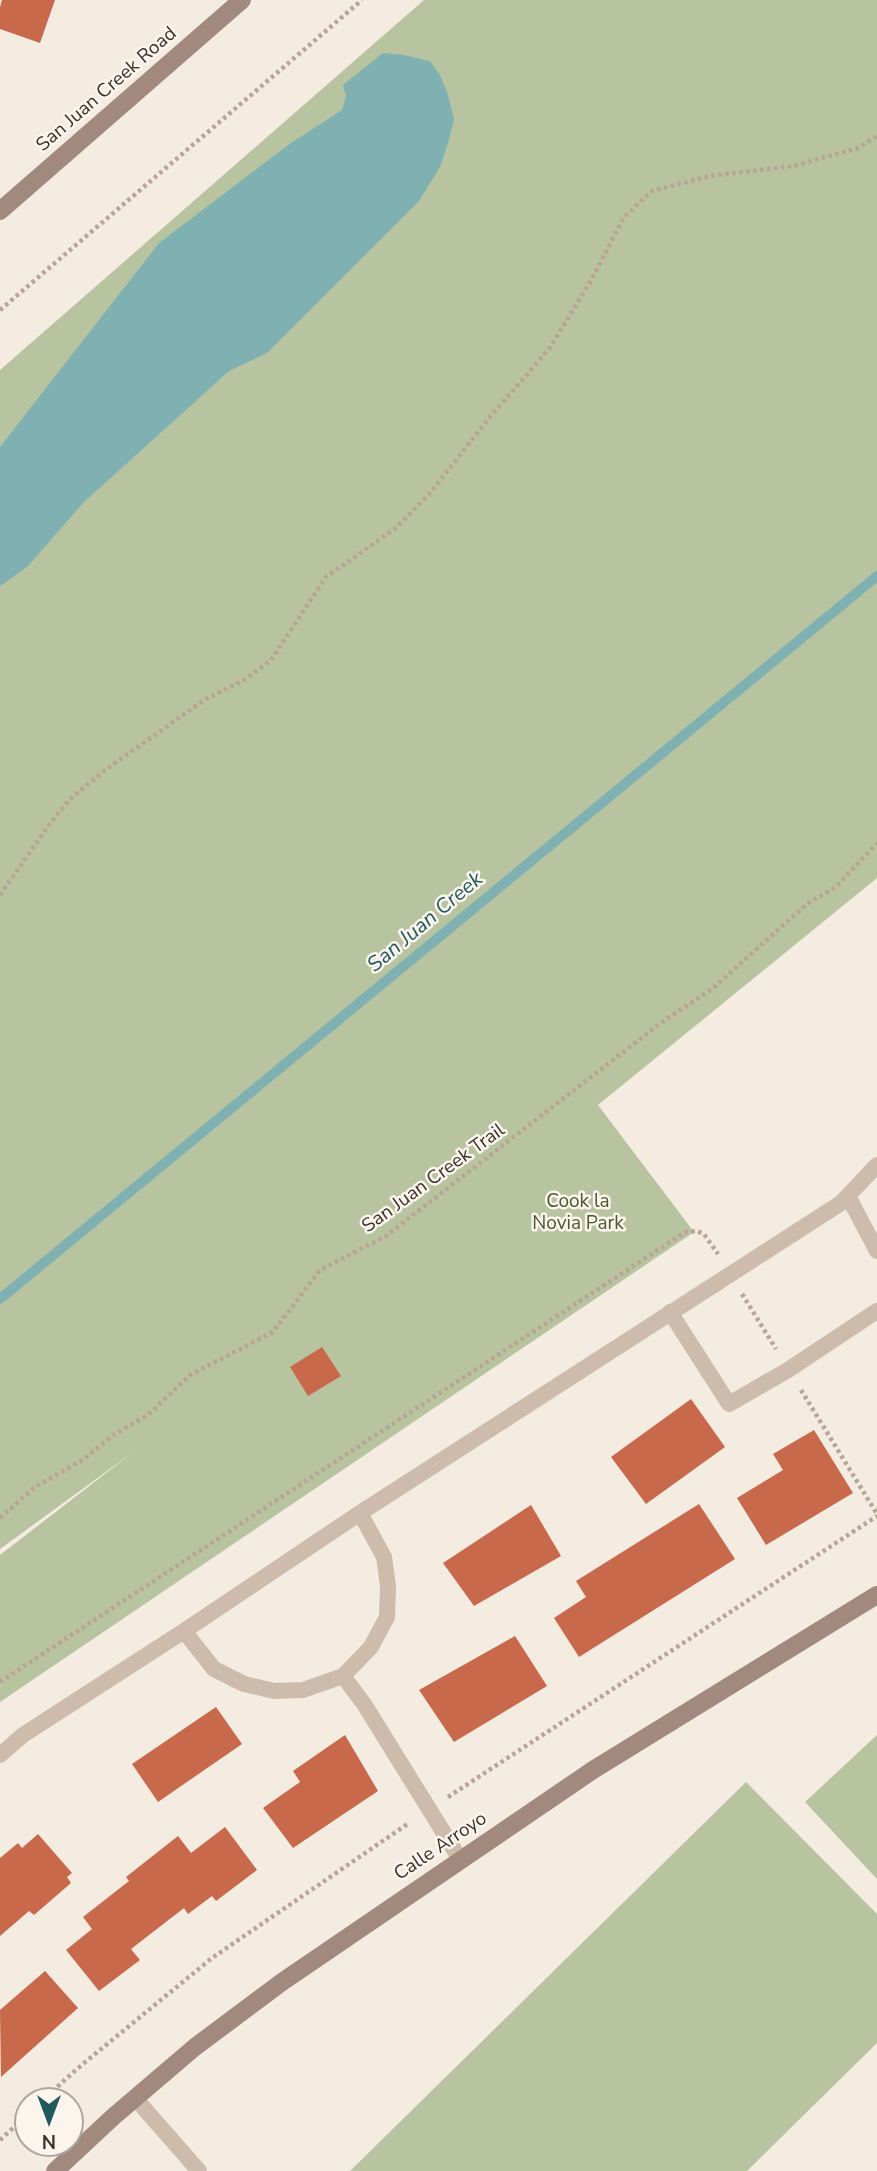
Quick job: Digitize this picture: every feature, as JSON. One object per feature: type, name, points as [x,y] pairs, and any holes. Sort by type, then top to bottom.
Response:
[{"type":"main road","name":"San Juan Creek Road","points":[[0,211],[242,0]]},
{"type":"main road","name":"Calle Arroyo","points":[[55,2171],[195,2047],[282,1982],[593,1770],[877,1595]]},
{"type":"lane","points":[[0,1755],[23,1735],[360,1513],[841,1203],[877,1165]]},
{"type":"lane","points":[[848,1196],[877,1251]]},
{"type":"lane","points":[[670,1312],[729,1404],[788,1370],[877,1311]]},
{"type":"lane","points":[[184,1631],[215,1669],[244,1684],[274,1691],[303,1690],[344,1676],[371,1647],[387,1617],[388,1586],[384,1557],[360,1513]]},
{"type":"lane","points":[[344,1676],[460,1859]]},
{"type":"lane","points":[[135,2098],[199,2171]]},
{"type":"path","points":[[0,310],[362,0]]},
{"type":"path","points":[[0,895],[70,799],[104,771],[204,700],[246,679],[271,660],[326,577],[396,528],[430,493],[490,416],[550,349],[589,284],[624,217],[652,191],[710,176],[793,166],[858,148],[877,136]]},
{"type":"path","name":"San Juan Creek Trail","points":[[0,1518],[36,1487],[148,1415],[190,1374],[273,1332],[320,1270],[386,1236],[662,1021],[712,989],[807,904],[836,887],[877,843]]},
{"type":"path","points":[[0,2140],[14,2127]]},
{"type":"green space","name":"Cook la Novia Park","points":[[424,0],[877,0],[877,878],[598,1105],[694,1232],[0,1702],[0,1555],[132,1453],[0,1549],[0,370]]},
{"type":"green space","points":[[877,1735],[877,1879],[805,1802]]},
{"type":"green space","points":[[746,1782],[877,1914],[877,2043],[747,2171],[350,2171]]},
{"type":"water","points":[[383,53],[430,61],[440,75],[454,119],[440,167],[419,201],[267,353],[229,371],[84,502],[27,567],[0,586],[0,447],[159,243],[291,143],[342,110],[346,96],[343,85]]},
{"type":"building","points":[[2,0],[55,0],[40,43],[0,29]]},
{"type":"building","points":[[322,1347],[341,1376],[308,1396],[290,1367]]},
{"type":"building","points":[[691,1399],[725,1447],[646,1504],[611,1457]]},
{"type":"building","points":[[814,1430],[853,1493],[766,1545],[737,1498],[783,1470],[773,1454]]},
{"type":"building","points":[[699,1504],[735,1559],[579,1657],[554,1618],[586,1597],[576,1581]]},
{"type":"building","points":[[531,1505],[561,1556],[474,1606],[443,1563]]},
{"type":"building","points":[[515,1636],[547,1686],[454,1742],[419,1690]]},
{"type":"building","points":[[216,1707],[242,1744],[158,1802],[132,1764]]},
{"type":"building","points":[[345,1735],[378,1791],[293,1848],[263,1808],[300,1782],[293,1771]]},
{"type":"building","points":[[225,1827],[257,1870],[216,1901],[212,1896],[188,1914],[184,1908],[131,1949],[140,1960],[99,1991],[66,1950],[92,1929],[83,1917],[129,1881],[126,1877],[178,1836],[191,1853]]},
{"type":"building","points":[[38,1834],[72,1873],[67,1877],[71,1883],[34,1915],[29,1911],[0,1936],[0,1858],[18,1843],[22,1848]]},
{"type":"building","points":[[45,1971],[78,2008],[1,2077],[0,2010]]},
{"type":"waterway","name":"San Juan Creek","points":[[0,1299],[877,576]]}]
